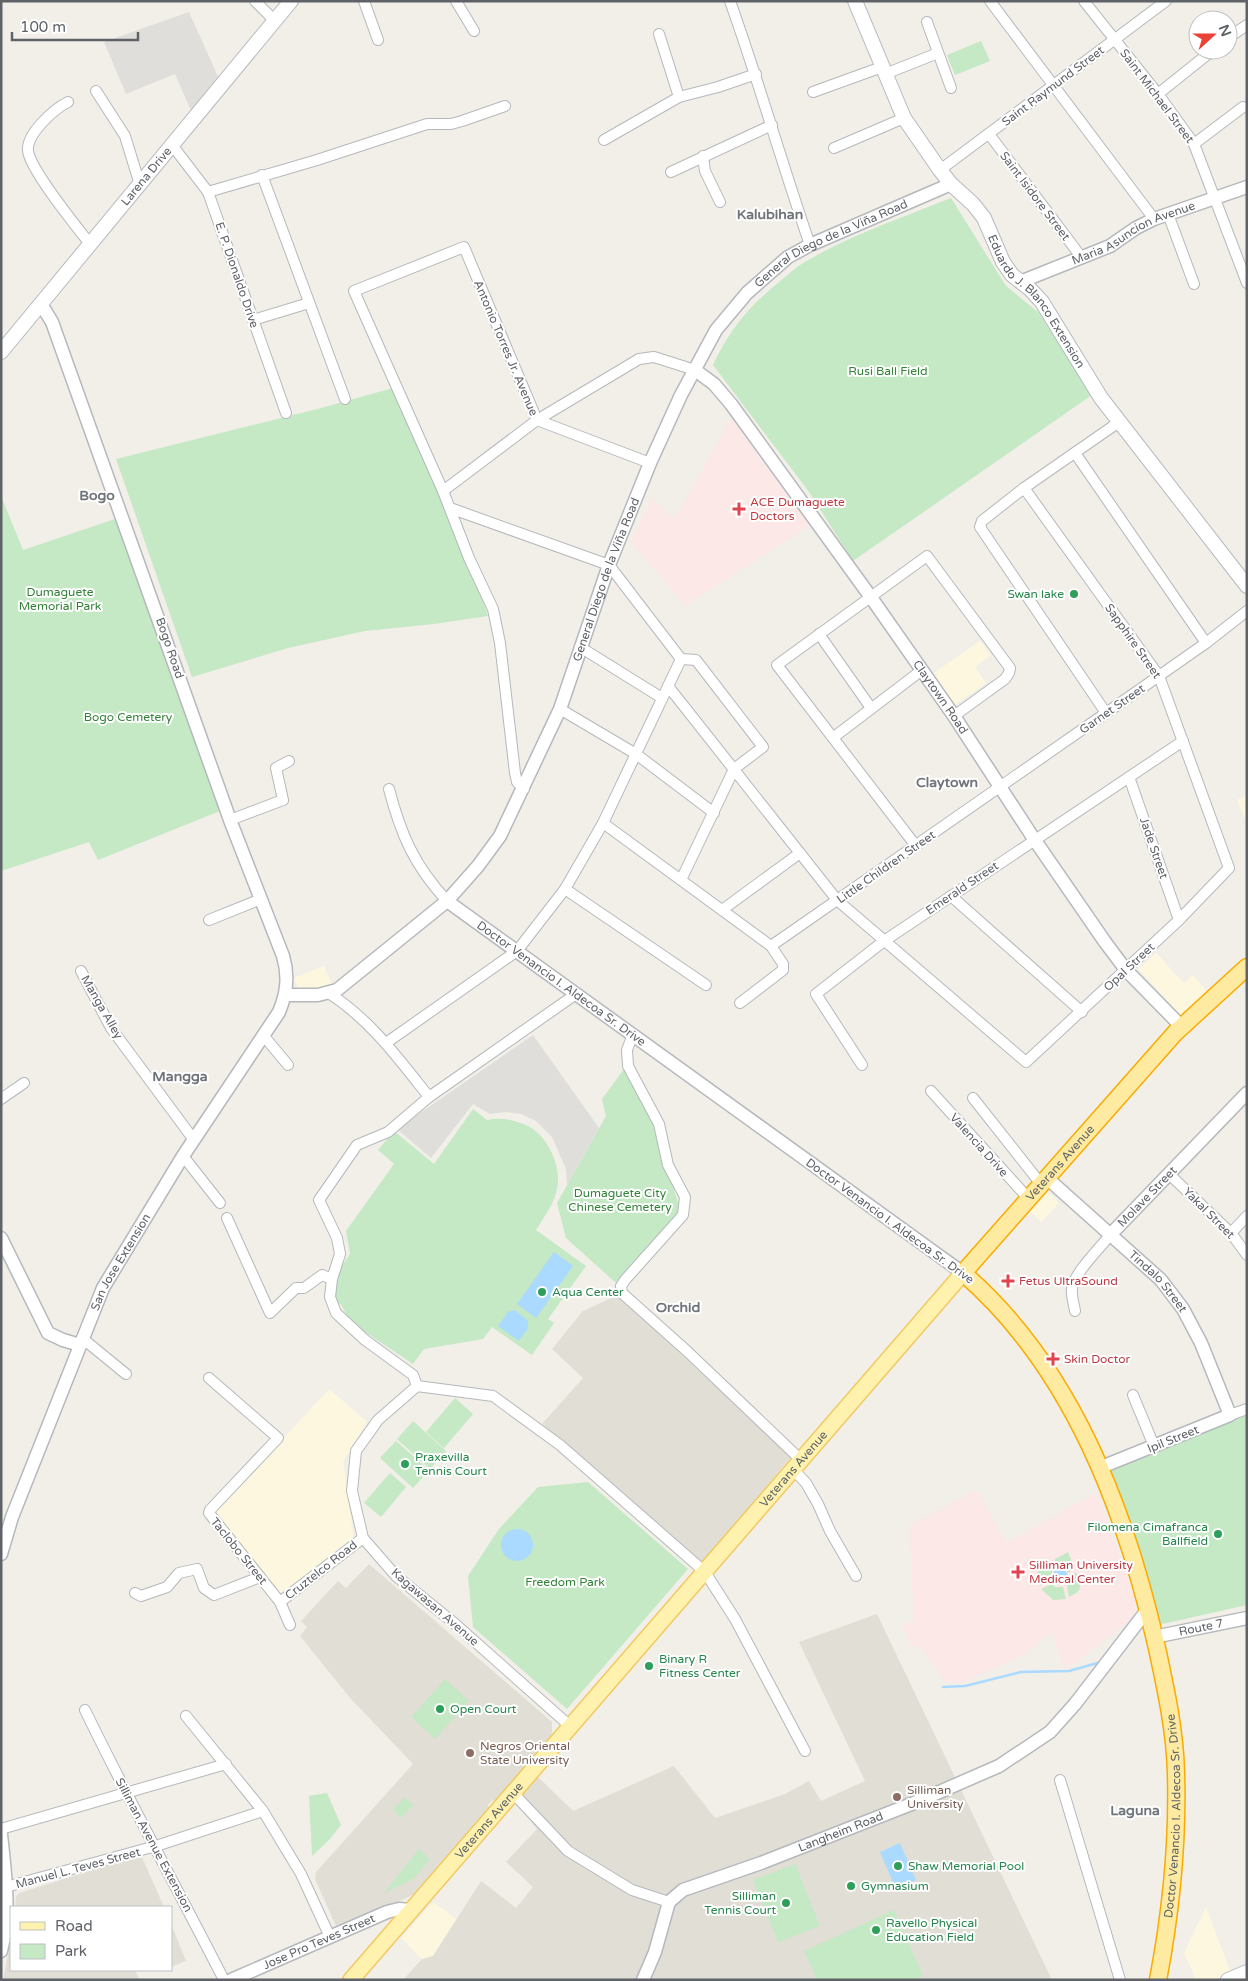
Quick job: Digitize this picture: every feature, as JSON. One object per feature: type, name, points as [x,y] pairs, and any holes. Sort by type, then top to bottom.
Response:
[{"type":"highway","name":"Veterans Avenue","points":[[963,1272],[1181,1026],[1247,967]]},
{"type":"highway","name":"Doctor Venancio I. Aldecoa Sr. Drive","points":[[963,1272],[997,1304],[1029,1344],[1076,1420],[1099,1468],[1125,1532],[1148,1609],[1170,1712],[1176,1774],[1174,1856],[1166,1937],[1158,1980]]},
{"type":"main road","name":"Larena Drive","points":[[3,344],[41,304],[291,1]]},
{"type":"main road","name":"Eduardo J. Blanco Extension","points":[[856,1],[904,118],[951,184],[973,204],[984,218],[1003,262],[1020,282],[1042,302],[1097,391],[1119,422],[1247,586]]},
{"type":"main road","name":"Veterans Avenue","points":[[352,1980],[410,1910],[705,1572],[796,1463],[963,1272]]},
{"type":"main road","points":[[1228,1980],[1247,1972]]},
{"type":"street","points":[[255,1],[274,21]]},
{"type":"street","points":[[364,1],[378,40]]},
{"type":"street","points":[[456,1],[474,31]]},
{"type":"street","points":[[730,1],[756,74],[783,166],[810,245]]},
{"type":"street","points":[[990,1],[1052,86],[1154,219]]},
{"type":"street","name":"Saint Michael Street","points":[[1084,1],[1158,94],[1194,144],[1247,283]]},
{"type":"street","name":"Saint Raymund Street","points":[[940,170],[1166,1]]},
{"type":"street","points":[[927,22],[952,88]]},
{"type":"street","points":[[659,34],[679,97]]},
{"type":"street","points":[[813,92],[938,53]]},
{"type":"street","points":[[1158,94],[1200,60]]},
{"type":"street","points":[[604,140],[679,97],[718,87],[756,74]]},
{"type":"street","points":[[96,91],[125,136],[140,185]]},
{"type":"street","points":[[68,102],[56,109],[43,122],[28,144],[28,151],[35,168],[90,244]]},
{"type":"street","points":[[208,192],[317,160],[427,124],[451,124],[505,106]]},
{"type":"street","points":[[1194,144],[1243,108]]},
{"type":"street","points":[[834,148],[904,118]]},
{"type":"street","points":[[671,172],[772,125]]},
{"type":"street","name":"Saint Isidore Street","points":[[989,134],[1082,258]]},
{"type":"street","name":"E. P. Dionaldo Drive","points":[[172,145],[208,192],[286,413]]},
{"type":"street","points":[[703,156],[705,171],[720,202]]},
{"type":"street","points":[[262,176],[345,399]]},
{"type":"street","name":"General Diego de la Viña Road","points":[[286,995],[305,996],[337,990],[447,901],[478,866],[500,836],[524,789],[560,709],[609,565],[650,463],[681,395],[716,330],[747,292],[788,256],[951,184]]},
{"type":"street","name":"Maria Asuncion Avenue","points":[[1020,282],[1110,246],[1136,228],[1154,219],[1247,187]]},
{"type":"street","points":[[1168,214],[1194,284]]},
{"type":"street","name":"Antonio Torres Jr. Avenue","points":[[443,491],[354,291],[464,247],[537,420],[650,463]]},
{"type":"street","points":[[253,320],[309,303]]},
{"type":"street","name":"Bogo Road","points":[[41,304],[52,322],[230,820],[262,899],[286,967],[286,995]]},
{"type":"street","points":[[524,789],[517,782],[515,773],[495,614],[443,491],[537,420],[639,359],[654,357],[695,370]]},
{"type":"street","name":"Claytown Road","points":[[695,370],[714,384],[732,404],[870,596],[954,716],[1034,839],[1126,970],[1181,1026]]},
{"type":"street","points":[[1106,713],[980,527],[982,521],[1024,488],[1119,422]]},
{"type":"street","points":[[1075,453],[1206,643]]},
{"type":"street","name":"Sapphire Street","points":[[1024,488],[1159,676],[1229,868]]},
{"type":"street","points":[[450,508],[609,565],[681,659],[696,660],[764,747],[734,769],[681,880]]},
{"type":"street","points":[[916,846],[777,665],[927,556],[988,641],[1008,664],[1010,671],[1005,679],[954,716]]},
{"type":"street","name":"Garnet Street","points":[[1000,788],[1206,643],[1247,611]]},
{"type":"street","points":[[820,634],[871,708]]},
{"type":"street","points":[[580,647],[662,698]]},
{"type":"street","points":[[386,1043],[517,951],[565,889],[603,823],[681,659]]},
{"type":"street","points":[[834,737],[922,670]]},
{"type":"street","points":[[668,686],[837,900],[884,940]]},
{"type":"street","points":[[560,709],[636,754],[714,813]]},
{"type":"street","name":"Emerald Street","points":[[862,1065],[816,994],[884,940],[1183,741]]},
{"type":"street","points":[[230,820],[284,800],[276,768],[290,761]]},
{"type":"street","name":"Jade Street","points":[[1129,777],[1179,920]]},
{"type":"street","name":"Little Children Street","points":[[771,946],[1000,788]]},
{"type":"street","name":"Doctor Venancio I. Aldecoa Sr. Drive","points":[[389,789],[396,817],[413,856],[422,872],[447,901],[963,1272]]},
{"type":"street","points":[[603,823],[771,946],[783,964],[783,970],[740,1003]]},
{"type":"street","points":[[722,910],[800,853]]},
{"type":"street","name":"Opal Street","points":[[884,940],[1026,1062],[1179,920],[1229,868]]},
{"type":"street","points":[[565,889],[706,985]]},
{"type":"street","points":[[951,896],[1082,1012]]},
{"type":"street","points":[[210,920],[262,899]]},
{"type":"street","name":"Manga Alley","points":[[81,971],[111,1028],[194,1140]]},
{"type":"street","points":[[327,992],[344,1002],[386,1043],[429,1098]]},
{"type":"street","points":[[576,994],[429,1098],[388,1132],[358,1145],[319,1200],[337,1238],[340,1254],[332,1278],[330,1297],[336,1313],[366,1340],[413,1375],[417,1386],[493,1396],[560,1444],[705,1572],[736,1619],[805,1751]]},
{"type":"street","name":"San Jose Extension","points":[[1,1554],[12,1517],[103,1288],[183,1156],[279,1012],[286,995]]},
{"type":"street","points":[[633,1034],[627,1050],[628,1066],[659,1124],[668,1165],[685,1197],[683,1215],[625,1280],[621,1286],[622,1293],[688,1352],[796,1463],[830,1531],[856,1576]]},
{"type":"street","points":[[263,1035],[288,1066]]},
{"type":"street","points":[[1,1099],[24,1084]]},
{"type":"street","name":"Valencia Drive","points":[[931,1090],[1028,1198]]},
{"type":"street","name":"Molave Street","points":[[1076,1311],[1072,1298],[1072,1288],[1077,1276],[1111,1234],[1247,1093]]},
{"type":"street","points":[[973,1098],[1044,1181]]},
{"type":"street","points":[[183,1156],[220,1203]]},
{"type":"street","name":"Yakal Street","points":[[1169,1174],[1231,1233],[1247,1255]]},
{"type":"street","name":"Tindalo Street","points":[[1044,1181],[1111,1234],[1161,1280],[1183,1309],[1201,1343],[1230,1415]]},
{"type":"street","points":[[1231,1233],[1247,1216]]},
{"type":"street","points":[[227,1218],[270,1313],[296,1288],[304,1288],[322,1275],[332,1278]]},
{"type":"street","points":[[1,1238],[48,1333],[63,1340],[81,1341],[126,1374]]},
{"type":"street","name":"Taclobo Street","points":[[209,1378],[278,1438],[210,1510],[210,1513],[280,1602],[290,1625]]},
{"type":"street","name":"Kagawasan Avenue","points":[[417,1386],[378,1420],[356,1451],[352,1491],[363,1538],[396,1576],[454,1623],[570,1726]]},
{"type":"street","points":[[1132,1395],[1154,1446]]},
{"type":"street","name":"Ipil Street","points":[[1099,1468],[1247,1409]]},
{"type":"street","name":"Cruztelco Road","points":[[280,1602],[363,1538]]},
{"type":"street","points":[[135,1593],[141,1596],[158,1591],[179,1573],[197,1570],[204,1588],[214,1595],[260,1577]]},
{"type":"street","name":"Langheim Road","points":[[669,1902],[683,1890],[761,1863],[914,1803],[999,1766],[1050,1732],[1075,1704],[1148,1609]]},
{"type":"street","name":"Route 7","points":[[1154,1636],[1247,1618]]},
{"type":"street","name":"Silliman Avenue Extension","points":[[85,1710],[125,1793],[156,1846],[224,1980]]},
{"type":"street","points":[[186,1716],[263,1811],[301,1874],[330,1937]]},
{"type":"street","points":[[1,1829],[226,1764]]},
{"type":"street","points":[[1060,1780],[1120,1980]]},
{"type":"street","points":[[513,1793],[568,1851],[632,1890],[669,1902],[655,1952],[643,1980]]},
{"type":"street","name":"Manuel L. Teves Street","points":[[6,1887],[156,1846],[263,1811]]},
{"type":"street","points":[[1,1834],[6,1887],[6,1911],[1,1951]]},
{"type":"street","name":"Jose Pro Teves Street","points":[[231,1980],[387,1912],[399,1909],[410,1910]]},
{"type":"shaded area","points":[[189,12],[220,81],[192,113],[175,74],[126,94],[104,42]]},
{"type":"shaded area","name":"ACE Dumaguete Doctors","points":[[731,418],[810,525],[685,606],[631,542],[651,499],[675,519]]},
{"type":"shaded area","points":[[980,641],[991,655],[975,667],[986,683],[952,707],[931,675]]},
{"type":"shaded area","points":[[1247,795],[1247,824],[1237,800]]},
{"type":"shaded area","points":[[1156,953],[1184,983],[1193,975],[1210,994],[1184,1019],[1138,969]]},
{"type":"shaded area","points":[[324,966],[332,985],[310,992],[299,991],[294,978]]},
{"type":"shaded area","points":[[533,1035],[599,1128],[567,1185],[566,1169],[552,1137],[536,1121],[521,1114],[506,1112],[490,1114],[473,1104],[431,1158],[397,1129]]},
{"type":"shaded area","points":[[1046,1190],[1059,1203],[1041,1222],[1028,1209]]},
{"type":"shaded area","points":[[618,1295],[791,1457],[701,1565],[542,1424],[583,1378],[552,1349],[583,1311]]},
{"type":"shaded area","points":[[329,1389],[367,1422],[343,1462],[354,1540],[280,1593],[214,1514]]},
{"type":"shaded area","name":"Silliman University Medical Center","points":[[977,1490],[1006,1543],[1097,1492],[1136,1601],[1134,1617],[1066,1670],[1051,1633],[1025,1654],[962,1683],[945,1682],[919,1646],[911,1646],[903,1626],[914,1620],[909,1525]]},
{"type":"shaded area","name":"Negros Oriental State University","points":[[369,1564],[552,1722],[552,1733],[548,1741],[495,1802],[492,1800],[488,1805],[489,1809],[421,1891],[340,1929],[335,1924],[315,1879],[316,1872],[413,1764],[351,1699],[300,1636],[307,1627],[301,1621],[338,1581],[346,1588]]},
{"type":"shaded area","name":"Silliman University","points":[[877,1614],[1052,1980],[403,1980],[422,1959],[433,1956],[481,1881],[516,1908],[533,1887],[506,1862],[537,1829],[516,1804],[537,1776],[573,1811],[674,1766],[715,1818],[785,1794],[809,1781],[821,1801],[865,1781],[799,1642]]},
{"type":"shaded area","points":[[141,1855],[164,1906],[15,1906],[16,1897],[19,1893]]},
{"type":"shaded area","points":[[433,1902],[457,1919],[433,1956],[422,1959],[401,1938]]},
{"type":"shaded area","points":[[1206,1907],[1231,1973],[1215,1980],[1196,1980],[1184,1953]]},
{"type":"shaded area","points":[[172,1926],[186,1961],[172,1967]]},
{"type":"shaded area","points":[[10,1944],[10,1971],[136,1971],[140,1980],[3,1980]]},
{"type":"green space","points":[[981,41],[990,61],[955,75],[947,55]]},
{"type":"green space","name":"Rusi Ball Field","points":[[951,198],[1006,286],[1038,312],[1092,395],[853,561],[809,492],[713,365],[742,317],[799,265],[858,235]]},
{"type":"green space","points":[[393,388],[458,528],[488,616],[365,631],[288,648],[192,677],[116,459]]},
{"type":"green space","name":"Dumaguete Memorial Park","points":[[1,496],[23,550],[118,518],[155,629],[220,811],[98,860],[89,842],[1,871]]},
{"type":"green space","name":"Dumaguete City Chinese Cemetery","points":[[624,1069],[658,1129],[663,1153],[681,1213],[616,1283],[566,1238],[557,1203],[606,1116],[602,1099]]},
{"type":"green space","points":[[473,1109],[487,1120],[508,1120],[528,1126],[542,1137],[552,1153],[558,1180],[556,1195],[536,1230],[586,1266],[548,1319],[554,1323],[532,1355],[492,1327],[483,1339],[424,1349],[413,1364],[350,1322],[341,1304],[335,1305],[332,1279],[350,1254],[346,1231],[394,1164],[378,1150],[394,1131],[434,1164]]},
{"type":"green space","points":[[455,1398],[473,1414],[444,1448],[426,1432]]},
{"type":"green space","points":[[1247,1415],[1247,1605],[1158,1625],[1109,1471]]},
{"type":"green space","points":[[413,1421],[446,1451],[430,1469],[397,1439]]},
{"type":"green space","name":"Praxevilla Tennis Court","points":[[396,1441],[429,1470],[413,1488],[380,1458]]},
{"type":"green space","points":[[390,1473],[406,1487],[381,1517],[364,1503]]},
{"type":"green space","name":"Freedom Park","points":[[588,1482],[688,1569],[567,1709],[473,1627],[468,1576],[499,1529],[538,1487]]},
{"type":"green space","points":[[1068,1552],[1074,1568],[1068,1573],[1066,1570],[1056,1568],[1055,1559]]},
{"type":"green space","points":[[1050,1561],[1053,1570],[1050,1577],[1051,1581],[1039,1586],[1037,1574],[1040,1566]]},
{"type":"green space","points":[[1076,1572],[1080,1587],[1077,1592],[1069,1597],[1068,1583],[1070,1577]]},
{"type":"green space","points":[[1052,1584],[1055,1587],[1063,1587],[1066,1599],[1053,1600],[1041,1589]]},
{"type":"green space","name":"Open Court","points":[[445,1679],[469,1701],[435,1739],[411,1717]]},
{"type":"green space","points":[[327,1793],[341,1825],[312,1856],[309,1796]]},
{"type":"green space","points":[[405,1797],[413,1805],[401,1818],[393,1810]]},
{"type":"green space","points":[[419,1849],[430,1859],[415,1878],[384,1893]]},
{"type":"green space","name":"Silliman Tennis Court","points":[[795,1864],[820,1926],[778,1942],[753,1880]]},
{"type":"green space","name":"Ravello Physical Education Field","points":[[894,1910],[923,1976],[916,1980],[817,1980],[804,1951]]},
{"type":"water","points":[[554,1252],[573,1266],[536,1318],[517,1304]]},
{"type":"water","points":[[515,1310],[528,1321],[528,1328],[519,1341],[498,1326],[508,1312]]},
{"type":"water","points":[[517,1529],[523,1530],[528,1534],[532,1539],[532,1551],[528,1556],[523,1560],[517,1561],[511,1560],[506,1556],[502,1551],[501,1545],[502,1539],[506,1534],[511,1530]]},
{"type":"water","points":[[1060,1569],[1068,1577],[1060,1585],[1052,1577]]},
{"type":"water","name":"Shaw Memorial Pool","points":[[900,1843],[916,1880],[896,1889],[880,1852]]},
{"type":"waterway","points":[[943,1687],[965,1686],[1021,1672],[1069,1671],[1101,1662]]},
{"type":"place","name":"ACE Dumaguete Doctors","points":[[739,509]]},
{"type":"place","name":"Swan lake","points":[[1074,594]]},
{"type":"place","name":"Fetus UltraSound","points":[[1008,1281]]},
{"type":"place","name":"Aqua Center","points":[[542,1292]]},
{"type":"place","name":"Skin Doctor","points":[[1053,1359]]},
{"type":"place","name":"Praxevilla Tennis Court","points":[[405,1464]]},
{"type":"place","name":"Filomena Cimafranca Ballfield","points":[[1218,1534]]},
{"type":"place","name":"Silliman University Medical Center","points":[[1018,1572]]},
{"type":"place","name":"Binary R Fitness Center","points":[[649,1666]]},
{"type":"place","name":"Open Court","points":[[440,1709]]},
{"type":"place","name":"Negros Oriental State University","points":[[470,1753]]},
{"type":"place","name":"Silliman University","points":[[897,1797]]},
{"type":"place","name":"Shaw Memorial Pool","points":[[898,1866]]},
{"type":"place","name":"Gymnasium","points":[[851,1886]]},
{"type":"place","name":"Silliman Tennis Court","points":[[786,1903]]},
{"type":"place","name":"Ravello Physical Education Field","points":[[876,1930]]},
{"type":"district","name":"Kalubihan","points":[[770,214]]},
{"type":"district","name":"Bogo","points":[[97,495]]},
{"type":"district","name":"Claytown","points":[[947,782]]},
{"type":"district","name":"Mangga","points":[[180,1076]]},
{"type":"district","name":"Orchid","points":[[678,1307]]},
{"type":"district","name":"Laguna","points":[[1135,1810]]},
{"type":"park label","name":"Bogo Cemetery","points":[[128,717]]}]
